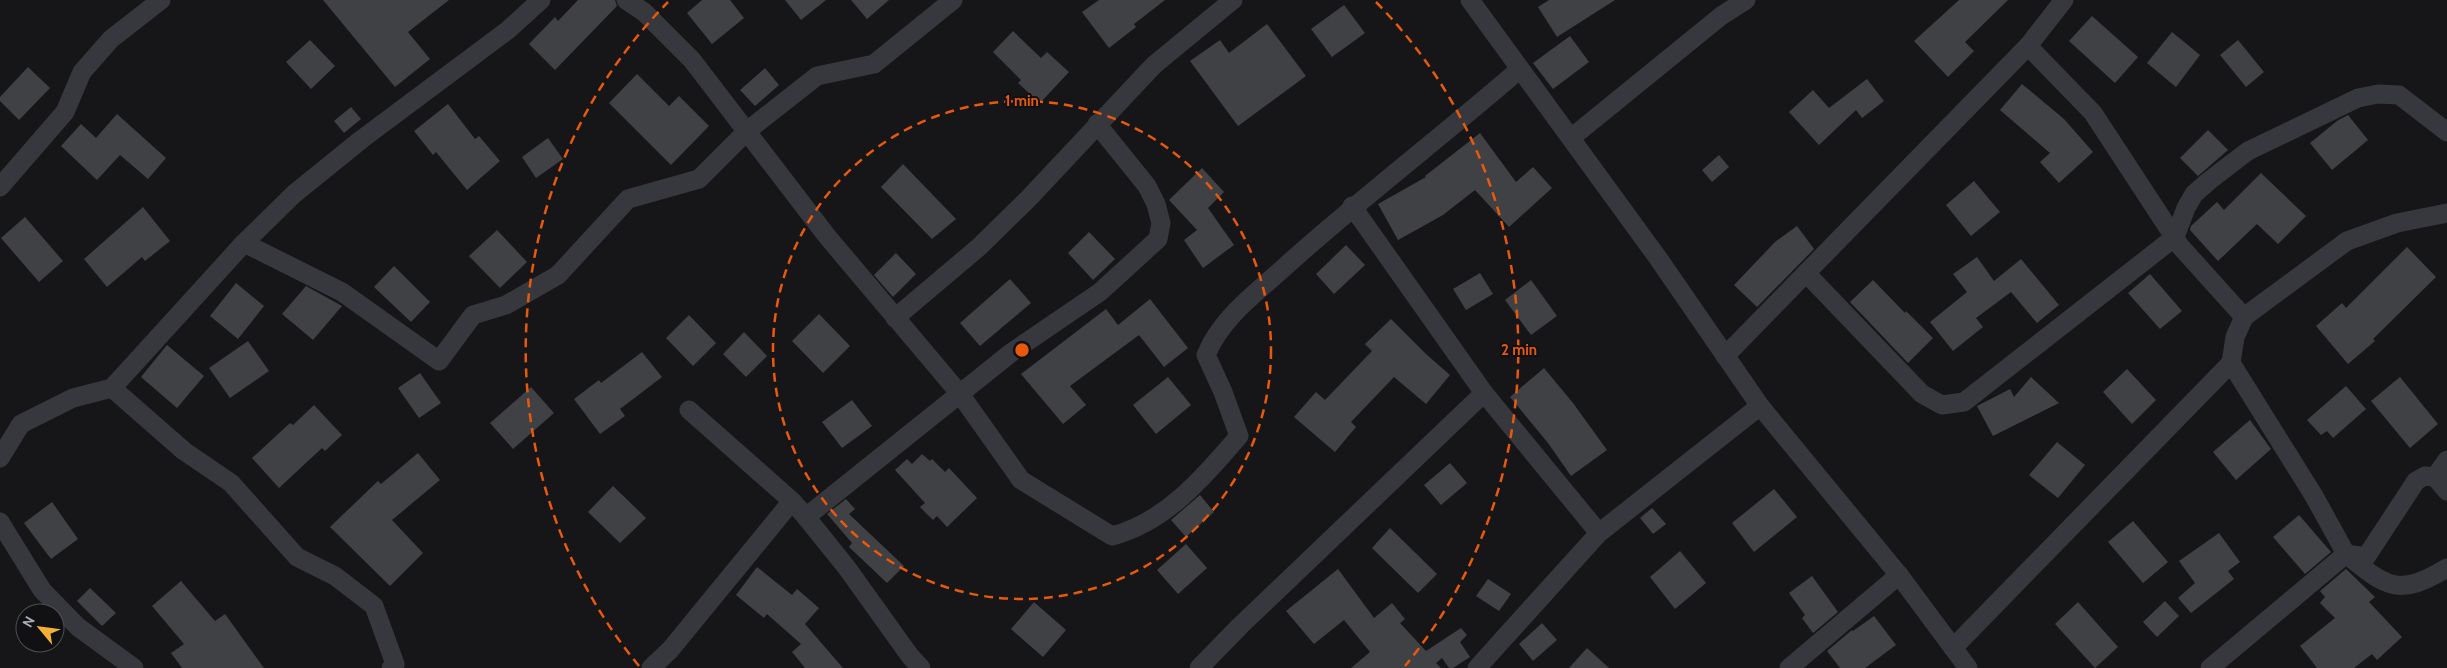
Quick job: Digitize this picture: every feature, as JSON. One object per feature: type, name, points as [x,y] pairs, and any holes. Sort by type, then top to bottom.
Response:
[{"type":"street","points":[[0,187],[65,112],[82,72],[105,45],[161,0]]},
{"type":"street","points":[[0,458],[21,424],[72,398],[112,388],[244,243],[294,194],[362,139],[508,30],[541,0]]},
{"type":"street","points":[[626,0],[644,12],[692,60],[826,235],[960,394],[1021,480],[1112,536],[1149,522],[1202,478],[1239,436],[1223,392],[1206,355],[1222,326],[1352,206],[1443,135],[1520,69]]},
{"type":"street","points":[[244,243],[342,292],[439,361],[473,315],[506,305],[558,274],[628,199],[698,179],[747,131],[817,76],[874,64],[953,0]]},
{"type":"street","points":[[895,318],[917,302],[1028,199],[1154,65],[1233,0]]},
{"type":"street","points":[[1470,0],[1571,138],[1760,406],[1899,575],[1968,668]]},
{"type":"street","points":[[1571,138],[1720,8],[1746,0]]},
{"type":"street","points":[[1725,356],[2028,46],[2064,0]]},
{"type":"street","points":[[2028,46],[2092,113],[2175,238],[2244,317]]},
{"type":"street","points":[[1806,273],[1922,394],[1942,405],[1964,402],[2175,238],[2186,208],[2194,194],[2248,151],[2358,98],[2378,94],[2399,95],[2447,132]]},
{"type":"street","points":[[806,517],[1012,352],[1100,292],[1158,239],[1161,224],[1156,204],[1147,186],[1097,124]]},
{"type":"street","points":[[1352,206],[1484,393],[1599,533]]},
{"type":"street","points":[[1953,648],[2231,363],[2235,337],[2244,317],[2347,241],[2397,223],[2447,213]]},
{"type":"street","points":[[2231,363],[2314,496],[2346,554],[2372,576],[2393,586],[2410,586],[2447,568]]},
{"type":"street","points":[[112,388],[184,451],[230,483],[298,558],[334,576],[374,606],[395,667]]},
{"type":"street","points":[[1199,668],[1240,626],[1484,393]]},
{"type":"street","points":[[1477,668],[1599,533],[1760,406]]},
{"type":"street","points":[[689,410],[792,501],[847,568],[910,656],[922,668]]},
{"type":"street","points":[[2210,668],[2346,554],[2366,557],[2416,481],[2425,476],[2441,484],[2447,460]]},
{"type":"street","points":[[651,668],[670,650],[792,501]]},
{"type":"street","points":[[0,522],[42,590],[78,627],[126,666]]},
{"type":"street","points":[[1789,668],[1899,575]]},
{"type":"building","points":[[323,0],[449,0],[408,32],[430,59],[395,87]]},
{"type":"building","points":[[578,0],[615,0],[617,6],[555,70],[529,44],[555,17],[558,21]]},
{"type":"building","points":[[702,0],[730,0],[744,18],[712,44],[687,13]]},
{"type":"building","points":[[785,0],[826,0],[801,20]]},
{"type":"building","points":[[851,0],[889,0],[867,19]]},
{"type":"building","points":[[1099,0],[1165,0],[1134,24],[1136,27],[1109,48],[1082,12]]},
{"type":"building","points":[[1549,0],[1615,0],[1557,37],[1538,7]]},
{"type":"building","points":[[1959,0],[2008,0],[1965,42],[1974,51],[1948,77],[1914,41]]},
{"type":"building","points":[[1344,5],[1365,33],[1332,57],[1311,29]]},
{"type":"building","points":[[2092,16],[2138,57],[2115,83],[2069,41]]},
{"type":"building","points":[[1267,24],[1306,76],[1238,126],[1190,61],[1220,40],[1229,53]]},
{"type":"building","points":[[1013,31],[1041,58],[1047,52],[1069,72],[1040,103],[1018,83],[1021,80],[993,52]]},
{"type":"building","points":[[2172,32],[2200,55],[2176,87],[2147,63]]},
{"type":"building","points":[[1570,36],[1589,62],[1553,89],[1533,63]]},
{"type":"building","points":[[310,40],[335,66],[311,89],[286,62]]},
{"type":"building","points":[[2238,40],[2264,72],[2246,87],[2220,55]]},
{"type":"building","points":[[28,67],[50,88],[19,120],[0,101],[0,97]]},
{"type":"building","points":[[765,68],[779,85],[755,106],[740,90]]},
{"type":"building","points":[[637,74],[669,106],[679,96],[709,126],[671,165],[609,103]]},
{"type":"building","points":[[1867,79],[1884,101],[1862,118],[1856,110],[1819,145],[1789,112],[1813,90],[1829,108]]},
{"type":"building","points":[[2022,84],[2064,119],[2093,152],[2059,183],[2040,162],[2050,153],[2000,110]]},
{"type":"building","points":[[448,104],[475,139],[479,136],[500,161],[467,190],[436,152],[433,155],[414,131]]},
{"type":"building","points":[[351,107],[361,119],[344,133],[334,121]]},
{"type":"building","points":[[117,114],[166,158],[148,179],[120,155],[97,180],[61,146],[81,124],[96,138]]},
{"type":"building","points":[[2348,115],[2368,140],[2332,170],[2310,143],[2337,121]]},
{"type":"building","points":[[2208,130],[2228,150],[2198,176],[2180,158]]},
{"type":"building","points":[[1480,133],[1516,182],[1533,167],[1552,188],[1509,227],[1475,190],[1443,215],[1398,240],[1378,204],[1426,177]]},
{"type":"building","points":[[548,138],[563,159],[536,178],[522,157]]},
{"type":"building","points":[[1719,155],[1729,167],[1712,182],[1702,170]]},
{"type":"building","points":[[903,164],[956,219],[932,239],[881,187]]},
{"type":"building","points":[[1202,168],[1224,192],[1208,208],[1234,245],[1203,268],[1184,240],[1197,230],[1169,200]]},
{"type":"building","points":[[2261,173],[2306,216],[2278,244],[2257,224],[2218,261],[2190,230],[2191,226],[2217,202],[2224,210]]},
{"type":"building","points":[[1974,181],[2000,212],[1971,236],[1946,205]]},
{"type":"building","points":[[143,207],[170,241],[145,261],[142,257],[107,287],[84,259]]},
{"type":"building","points":[[25,217],[63,261],[39,282],[1,238]]},
{"type":"building","points":[[1797,226],[1814,249],[1757,307],[1734,285],[1775,242]]},
{"type":"building","points":[[497,230],[527,262],[500,288],[469,256]]},
{"type":"building","points":[[1089,232],[1115,259],[1093,280],[1068,253]]},
{"type":"building","points":[[1346,245],[1365,265],[1334,294],[1316,274]]},
{"type":"building","points":[[2407,247],[2436,277],[2373,339],[2375,341],[2348,364],[2316,326],[2342,303],[2346,308]]},
{"type":"building","points":[[896,253],[916,274],[893,297],[874,275]]},
{"type":"building","points":[[1977,257],[1994,281],[2021,259],[2059,305],[2037,323],[2011,292],[1976,318],[1983,327],[1953,351],[1930,322],[1967,292],[1953,274]]},
{"type":"building","points":[[394,266],[430,302],[411,322],[374,287]]},
{"type":"building","points":[[1480,273],[1493,294],[1466,310],[1453,289]]},
{"type":"building","points":[[2150,274],[2182,311],[2160,329],[2128,293]]},
{"type":"building","points":[[1010,279],[1031,303],[980,346],[960,323]]},
{"type":"building","points":[[1531,280],[1557,316],[1531,335],[1505,300]]},
{"type":"building","points":[[1873,280],[1933,338],[1908,363],[1850,302]]},
{"type":"building","points":[[236,283],[264,306],[238,339],[210,316]]},
{"type":"building","points":[[306,286],[342,306],[313,340],[282,314]]},
{"type":"building","points":[[1150,299],[1188,348],[1164,367],[1139,335],[1070,386],[1086,405],[1063,424],[1021,374],[1106,309],[1118,325]]},
{"type":"building","points":[[819,314],[850,346],[823,373],[792,341]]},
{"type":"building","points":[[689,315],[716,343],[693,366],[666,338]]},
{"type":"building","points":[[1391,319],[1450,375],[1426,404],[1394,377],[1351,422],[1356,427],[1335,452],[1294,417],[1316,392],[1325,400],[1372,351],[1365,344]]},
{"type":"building","points":[[744,332],[767,356],[746,377],[723,354]]},
{"type":"building","points":[[248,341],[269,371],[230,398],[209,368]]},
{"type":"building","points":[[167,345],[204,376],[177,408],[141,377]]},
{"type":"building","points":[[642,352],[662,377],[620,409],[625,416],[600,434],[574,399],[599,380],[601,383]]},
{"type":"building","points":[[1544,368],[1573,403],[1607,450],[1571,476],[1548,443],[1510,397]]},
{"type":"building","points":[[2127,369],[2156,400],[2132,424],[2103,392]]},
{"type":"building","points":[[420,373],[441,403],[419,418],[398,388]]},
{"type":"building","points":[[1168,377],[1191,405],[1156,434],[1133,405]]},
{"type":"building","points":[[2031,377],[2059,403],[1993,436],[1977,406],[2010,389],[2014,397]]},
{"type":"building","points":[[2400,377],[2438,424],[2410,448],[2371,401]]},
{"type":"building","points":[[2346,386],[2366,409],[2333,438],[2327,431],[2321,435],[2307,420]]},
{"type":"building","points":[[531,387],[554,413],[513,449],[490,423]]},
{"type":"building","points":[[852,400],[872,426],[842,448],[822,422]]},
{"type":"building","points":[[314,405],[342,435],[325,451],[322,448],[279,488],[252,458],[290,423],[293,425]]},
{"type":"building","points":[[2250,420],[2271,449],[2236,480],[2213,452]]},
{"type":"building","points":[[2057,442],[2085,465],[2058,498],[2029,475]]},
{"type":"building","points":[[418,453],[440,480],[392,520],[423,553],[390,586],[330,527],[378,481],[381,484]]},
{"type":"building","points":[[922,454],[930,461],[932,459],[945,472],[949,468],[977,498],[947,527],[937,516],[933,520],[920,507],[925,503],[895,470],[907,459],[912,464]]},
{"type":"building","points":[[1450,463],[1467,483],[1441,505],[1424,485]]},
{"type":"building","points":[[613,486],[646,518],[620,543],[588,512]]},
{"type":"building","points":[[1774,489],[1797,517],[1754,552],[1732,523]]},
{"type":"building","points":[[1200,495],[1214,512],[1186,537],[1171,520]]},
{"type":"building","points":[[846,499],[855,509],[849,514],[904,566],[887,583],[849,547],[852,543],[827,514]]},
{"type":"building","points":[[52,502],[78,539],[51,559],[24,523]]},
{"type":"building","points":[[1652,508],[1666,524],[1653,534],[1640,518]]},
{"type":"building","points":[[2299,515],[2331,552],[2305,574],[2273,537]]},
{"type":"building","points":[[2133,521],[2168,562],[2143,583],[2108,542]]},
{"type":"building","points":[[1390,528],[1437,574],[1418,593],[1372,548]]},
{"type":"building","points":[[2219,533],[2240,562],[2228,571],[2234,579],[2191,613],[2178,598],[2195,583],[2179,561]]},
{"type":"building","points":[[1186,544],[1207,568],[1178,594],[1157,570]]},
{"type":"building","points":[[1680,551],[1706,583],[1675,609],[1650,577]]},
{"type":"building","points":[[757,567],[792,595],[797,589],[819,608],[805,624],[843,668],[805,668],[792,652],[801,644],[767,614],[764,618],[736,595]]},
{"type":"building","points":[[1338,569],[1374,618],[1392,603],[1405,619],[1400,623],[1426,651],[1461,628],[1467,635],[1460,642],[1470,657],[1453,668],[1449,668],[1442,658],[1436,663],[1441,668],[1351,668],[1370,652],[1344,620],[1314,644],[1286,611]]},
{"type":"building","points":[[2346,569],[2375,597],[2369,602],[2402,637],[2377,660],[2372,654],[2354,668],[2317,668],[2300,646],[2335,618],[2320,603],[2325,597],[2320,591]]},
{"type":"building","points":[[1812,576],[1838,612],[1813,633],[1802,618],[1805,615],[1789,593]]},
{"type":"building","points":[[1488,579],[1511,594],[1499,611],[1476,596]]},
{"type":"building","points":[[181,581],[215,621],[225,614],[264,668],[182,668],[171,653],[184,644],[152,606]]},
{"type":"building","points":[[90,588],[116,613],[102,626],[77,601]]},
{"type":"building","points":[[2165,601],[2179,616],[2157,637],[2143,622]]},
{"type":"building","points":[[1034,602],[1066,630],[1043,657],[1011,629]]},
{"type":"building","points":[[2078,602],[2118,647],[2095,668],[2055,624]]},
{"type":"building","points":[[1874,616],[1896,645],[1865,668],[1840,668],[1827,651],[1852,630]]},
{"type":"building","points":[[1542,623],[1557,640],[1533,661],[1519,644]]},
{"type":"building","points":[[1587,648],[1609,668],[1569,668]]}]
